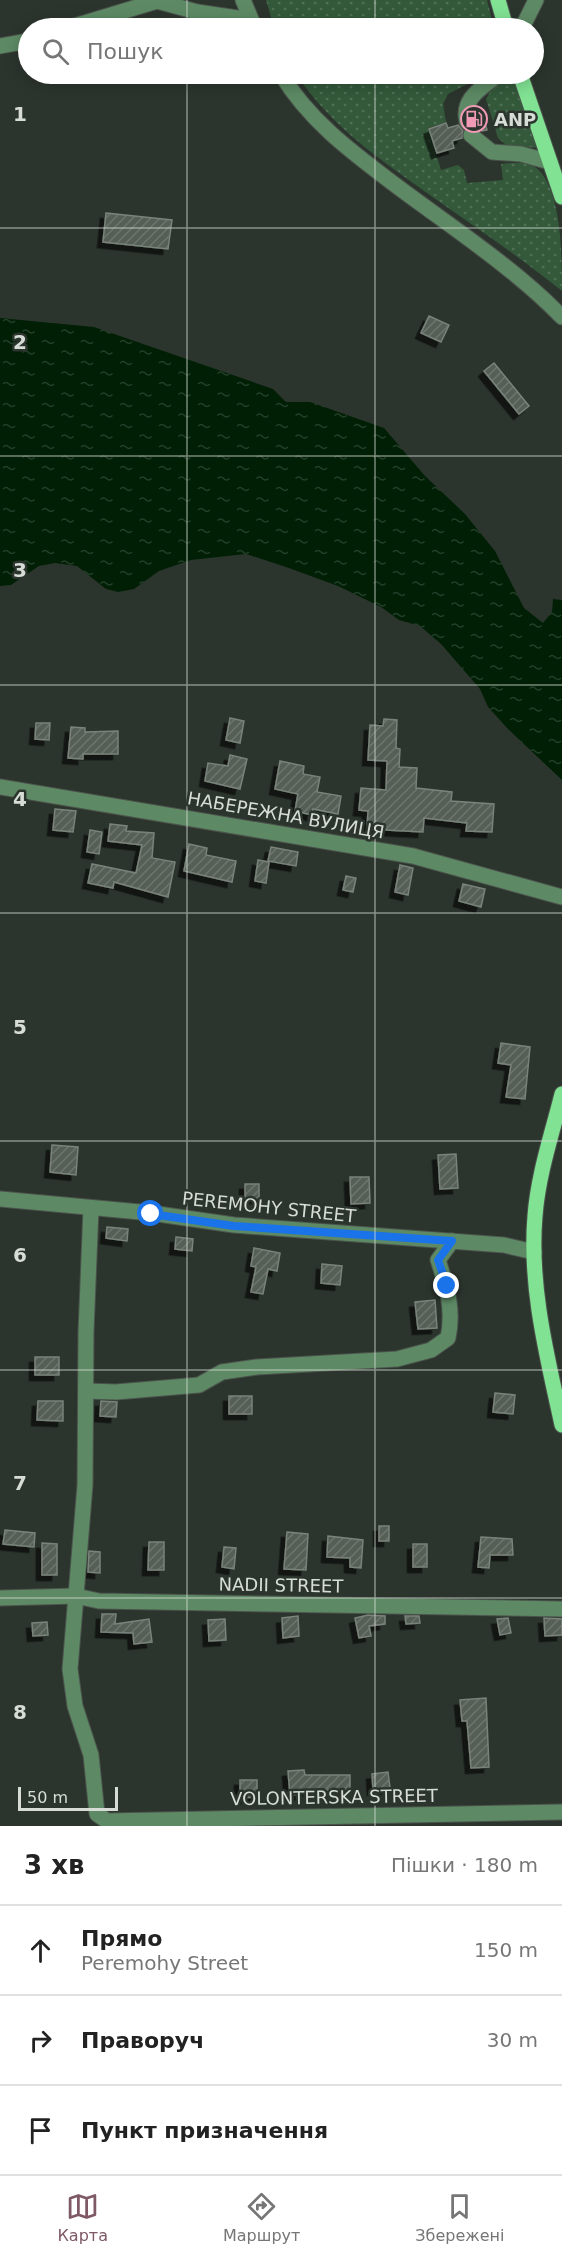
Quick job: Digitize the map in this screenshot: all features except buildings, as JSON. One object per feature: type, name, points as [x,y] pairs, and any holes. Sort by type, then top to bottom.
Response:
[{"type":"main road","points":[[498,0],[503,18]]},
{"type":"main road","points":[[523,84],[562,197]]},
{"type":"main road","points":[[562,1094],[535,1215],[534,1252],[536,1296],[562,1425]]},
{"type":"street","points":[[99,18],[156,0],[225,18]]},
{"type":"street","points":[[243,0],[250,18]]},
{"type":"street","points":[[527,18],[536,0]]},
{"type":"street","points":[[0,46],[18,43]]},
{"type":"street","points":[[288,84],[310,114],[348,149],[505,267],[562,317]]},
{"type":"street","points":[[487,84],[469,99],[464,110],[469,129],[492,152],[521,154],[550,162]]},
{"type":"street","name":"НАБЕРЕЖНА ВУЛИЦЯ","points":[[0,787],[413,856],[562,897]]},
{"type":"street","name":"PEREMOHY STREET","points":[[0,1199],[234,1226],[504,1245],[534,1252]]},
{"type":"street","points":[[76,1596],[85,1485],[91,1208]]},
{"type":"street","points":[[86,1391],[116,1392],[199,1385],[222,1372],[257,1367],[397,1359],[431,1350],[448,1338],[452,1318],[447,1286],[438,1260],[452,1241]]},
{"type":"street","name":"NADII STREET","points":[[0,1598],[76,1596],[99,1601],[562,1609]]},
{"type":"street","name":"VOLONTERSKA STREET","points":[[76,1596],[70,1670],[75,1706],[91,1755],[96,1780],[97,1814],[107,1821],[562,1812]]},
{"type":"shaded area","points":[[266,0],[487,0],[492,18],[271,18]]},
{"type":"shaded area","points":[[303,84],[468,84],[448,94],[443,104],[446,122],[428,128],[441,170],[458,165],[464,170],[467,183],[503,180],[501,164],[530,164],[543,175],[555,205],[558,223],[561,242],[562,291],[368,150],[337,123]]},
{"type":"shaded area","points":[[498,84],[518,84],[540,148],[506,145],[498,138],[486,99],[491,90]]},
{"type":"water","points":[[0,318],[94,327],[273,389],[286,402],[310,402],[384,428],[425,476],[465,514],[495,551],[524,608],[543,623],[552,612],[553,599],[562,600],[562,780],[508,729],[488,707],[480,689],[441,644],[420,626],[399,620],[381,607],[338,586],[286,567],[246,554],[191,560],[159,571],[134,589],[118,592],[106,589],[77,566],[55,563],[39,566],[11,585],[0,586]]},
{"type":"place","name":"ANP","points":[[474,119]]},
{"type":"route","points":[[151,1214],[234,1226],[452,1241],[438,1260],[447,1286]]}]
